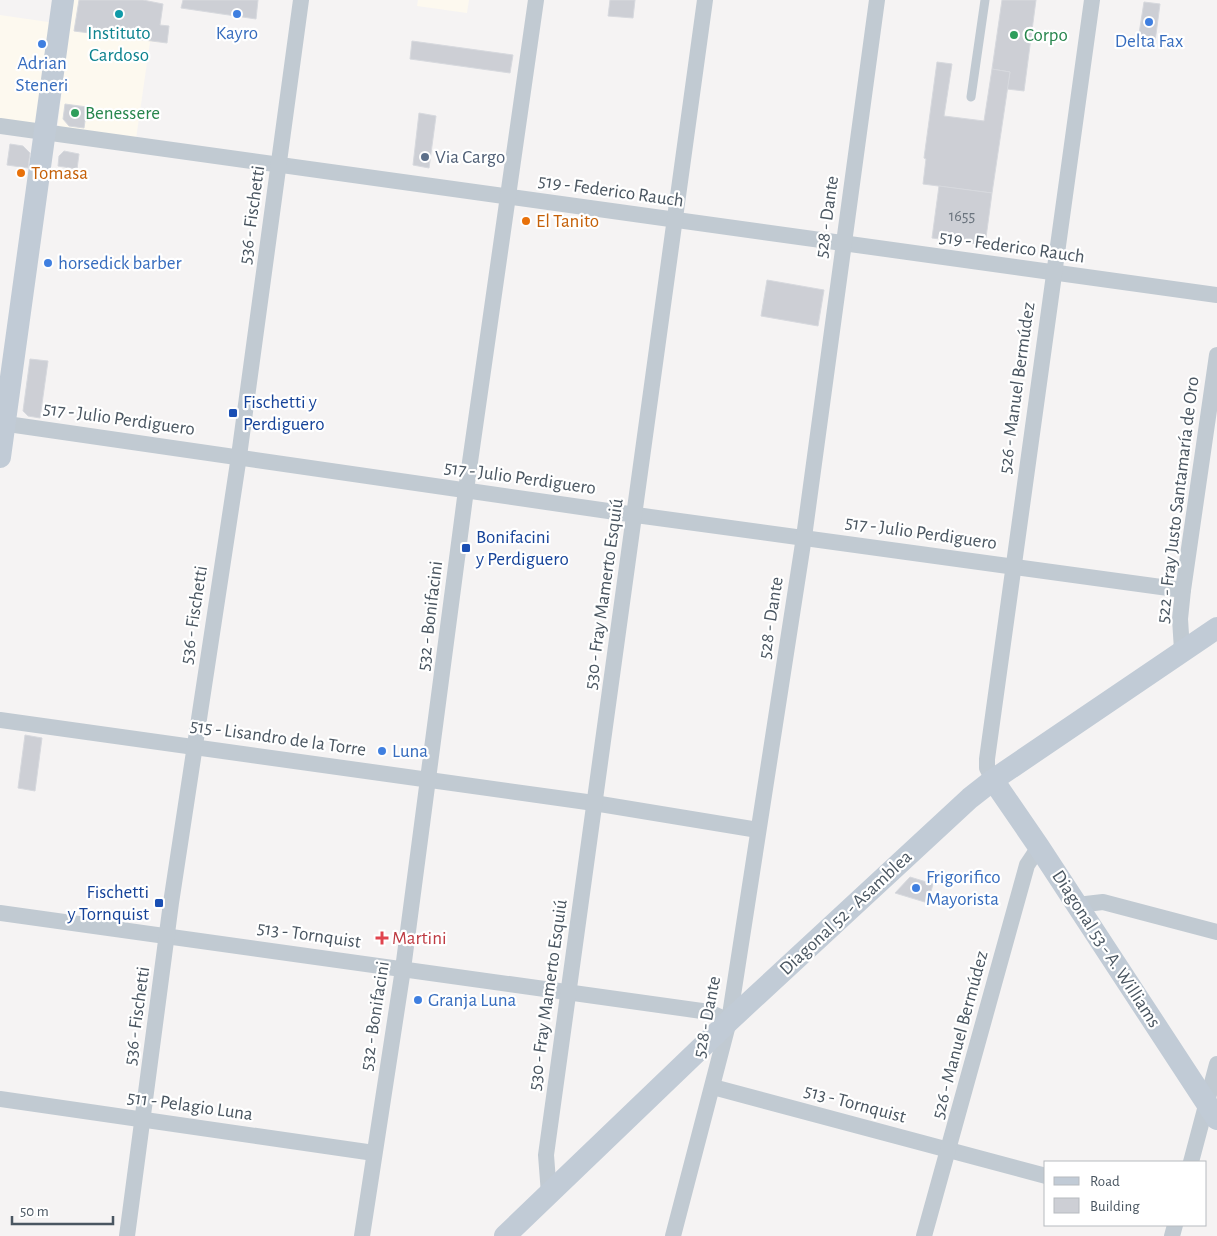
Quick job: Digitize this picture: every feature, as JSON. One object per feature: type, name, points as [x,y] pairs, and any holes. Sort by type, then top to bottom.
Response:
[{"type":"street","points":[[0,457],[2,423],[63,0]]},
{"type":"street","name":"536 - Fischetti","points":[[127,1236],[167,936],[239,456],[301,0]]},
{"type":"street","name":"532 - Bonifacini","points":[[362,1236],[403,969],[466,490],[536,0]]},
{"type":"street","name":"530 - Fray Mamerto Esquiú","points":[[549,1194],[546,1155],[636,515],[705,0]]},
{"type":"street","name":"528 - Dante","points":[[673,1236],[729,1021],[804,538],[877,0]]},
{"type":"street","name":"526 - Manuel Bermúdez","points":[[993,780],[987,768],[987,760],[1052,273],[1092,0]]},
{"type":"street","name":"519 - Federico Rauch","points":[[0,126],[1217,296]]},
{"type":"street","name":"522 - Fray Justo Santamaría de Oro","points":[[1182,650],[1180,619],[1182,590],[1217,355]]},
{"type":"street","name":"517 - Julio Perdiguero","points":[[2,423],[636,515],[1182,590]]},
{"type":"street","name":"Diagonal 52 - Asamblea","points":[[505,1236],[729,1021],[970,798],[993,780],[1217,628]]},
{"type":"street","name":"515 - Lisandro de la Torre","points":[[0,720],[594,803],[758,830]]},
{"type":"street","name":"Diagonal 53 - A. Williams","points":[[993,780],[1212,1111]]},
{"type":"street","name":"526 - Manuel Bermúdez","points":[[924,1236],[1027,865],[1039,847]]},
{"type":"street","points":[[1077,905],[1103,902],[1217,932]]},
{"type":"street","name":"513 - Tornquist","points":[[0,913],[716,1013],[729,1021]]},
{"type":"street","points":[[1191,1161],[1212,1111],[1217,1064]]},
{"type":"street","name":"513 - Tornquist","points":[[713,1088],[1044,1175]]},
{"type":"street","name":"511 - Pelagio Luna","points":[[0,1099],[374,1153]]},
{"type":"lane","points":[[971,97],[985,0]]},
{"type":"shaded area","points":[[72,0],[143,0],[163,4],[160,25],[169,26],[167,43],[150,42],[136,139],[64,130],[58,125]]},
{"type":"shaded area","points":[[418,0],[469,0],[467,13],[417,6]]},
{"type":"shaded area","points":[[0,15],[55,23],[38,121],[31,124],[0,120]]},
{"type":"building","name":"Instituto Cardoso","points":[[79,0],[143,0],[163,4],[160,25],[169,26],[167,43],[74,31]]},
{"type":"building","name":"Kayro","points":[[183,0],[258,0],[256,19],[181,8]]},
{"type":"building","points":[[610,0],[635,0],[633,18],[608,16]]},
{"type":"building","name":"Corpo","points":[[1002,0],[1036,0],[1024,91],[1007,89],[1010,72],[992,69]]},
{"type":"building","name":"Delta Fax","points":[[1144,2],[1160,4],[1155,42],[1138,40]]},
{"type":"building","points":[[412,41],[513,55],[510,73],[410,59]]},
{"type":"building","points":[[937,62],[952,64],[944,116],[984,121],[992,69],[1010,72],[992,193],[923,184],[926,159],[924,158]]},
{"type":"building","name":"Benessere","points":[[65,104],[87,107],[84,128],[69,126],[63,119]]},
{"type":"building","points":[[419,113],[436,116],[429,168],[413,165]]},
{"type":"building","points":[[10,144],[23,146],[30,153],[28,168],[7,165]]},
{"type":"building","points":[[64,151],[79,154],[77,169],[58,166],[59,156]]},
{"type":"building","points":[[939,186],[992,193],[985,245],[932,238]]},
{"type":"building","points":[[767,280],[824,290],[818,326],[761,316]]},
{"type":"building","points":[[30,359],[48,361],[40,418],[28,416],[23,411]]},
{"type":"building","points":[[25,735],[42,738],[35,791],[18,788]]},
{"type":"building","name":"Frigorifico Mayorista","points":[[910,877],[933,884],[928,903],[895,893]]},
{"type":"place","name":"Instituto Cardoso","points":[[119,14]]},
{"type":"place","name":"Kayro","points":[[237,14]]},
{"type":"place","name":"Delta Fax","points":[[1149,22]]},
{"type":"place","name":"Corpo","points":[[1014,35]]},
{"type":"place","name":"Adrian Steneri","points":[[42,44]]},
{"type":"place","name":"Benessere","points":[[75,113]]},
{"type":"place","name":"Via Cargo","points":[[425,157]]},
{"type":"place","name":"Tomasa","points":[[21,173]]},
{"type":"place","name":"El Tanito","points":[[526,221]]},
{"type":"place","name":"horsedick barber","points":[[48,263]]},
{"type":"place","name":"Fischetti y Perdiguero","points":[[233,413]]},
{"type":"place","name":"Bonifacini y Perdiguero","points":[[466,548]]},
{"type":"place","name":"Luna","points":[[382,751]]},
{"type":"place","name":"Frigorifico Mayorista","points":[[916,888]]},
{"type":"place","name":"Fischetti y Tornquist","points":[[159,903]]},
{"type":"place","name":"Martini","points":[[382,938]]},
{"type":"place","name":"Granja Luna","points":[[418,1000]]}]
